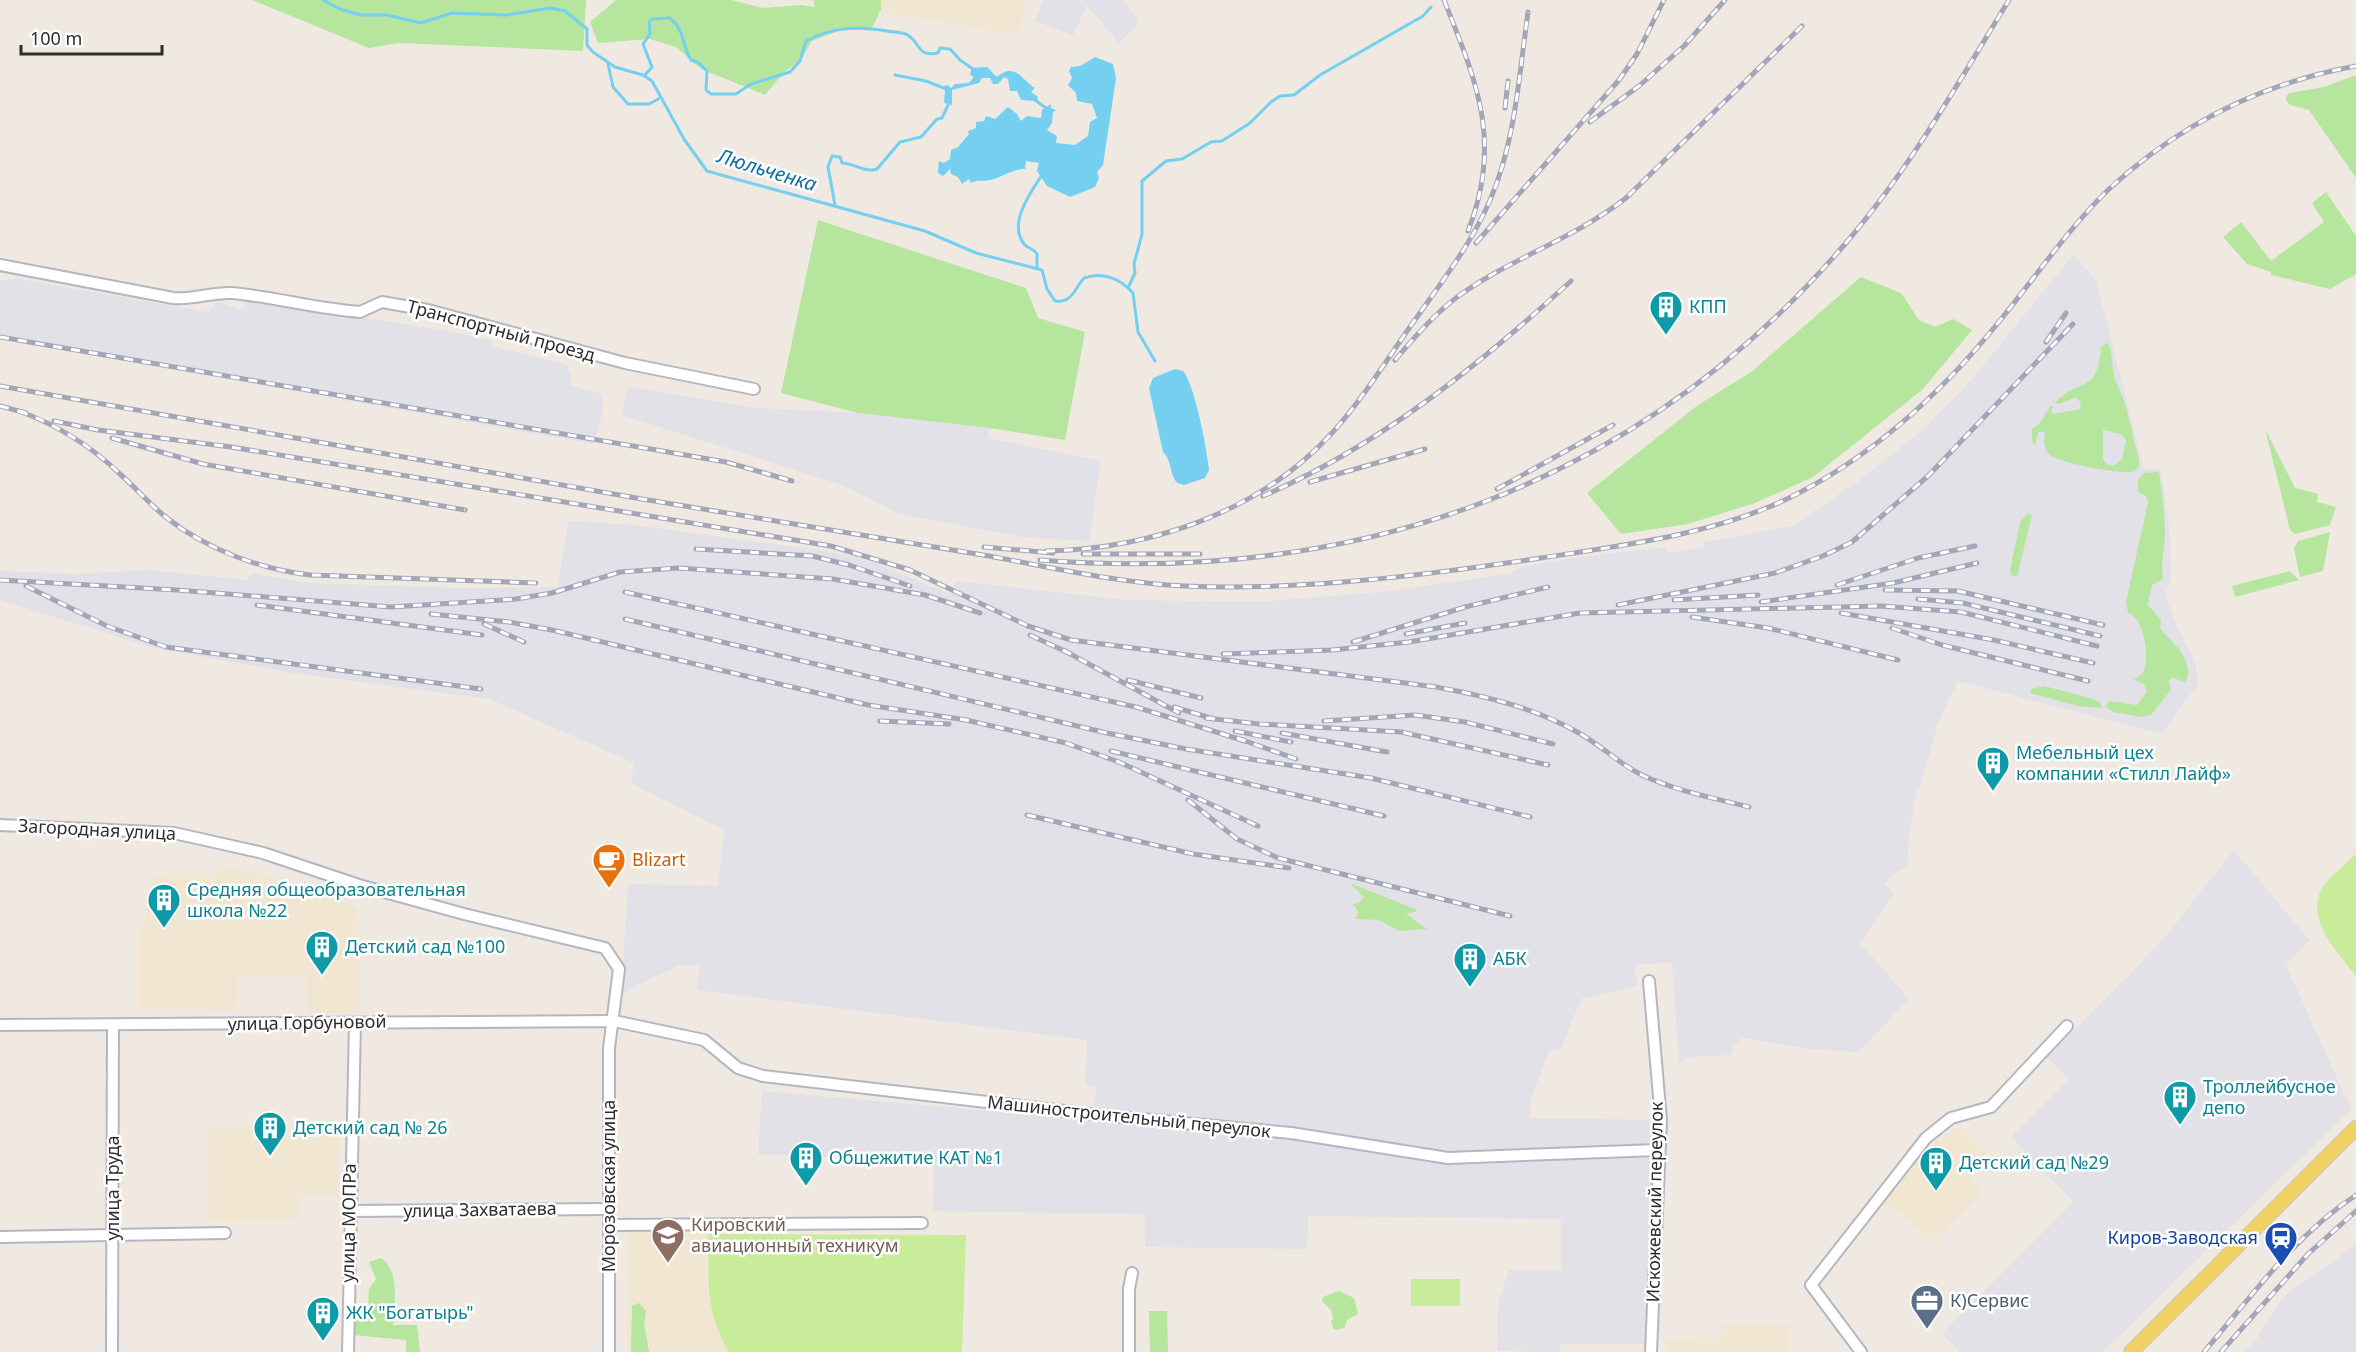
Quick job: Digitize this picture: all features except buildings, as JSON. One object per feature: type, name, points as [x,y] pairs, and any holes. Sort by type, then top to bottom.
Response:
[{"type":"main road","points":[[2131,1352],[2356,1128]]},
{"type":"street","name":"Транспортный проезд","points":[[0,265],[173,298],[193,298],[213,293],[235,294],[360,312],[378,304],[390,303],[442,313],[625,363],[754,389]]},
{"type":"street","name":"Загородная улица","points":[[0,825],[174,833],[263,853],[359,885],[453,911],[605,948],[619,969],[614,1021]]},
{"type":"street","name":"Искожевский переулок","points":[[1649,981],[1660,1120],[1657,1150],[1651,1352]]},
{"type":"street","name":"улица Горбуновой","points":[[0,1025],[614,1021]]},
{"type":"street","name":"Машиностроительный переулок","points":[[614,1021],[704,1040],[738,1068],[763,1076],[1099,1115],[1291,1133],[1448,1158],[1657,1150]]},
{"type":"street","name":"Морозовская улица","points":[[609,1352],[609,1048],[614,1021]]},
{"type":"street","name":"улица МОПРа","points":[[348,1352],[349,1212],[355,1023]]},
{"type":"street","name":"улица Труда","points":[[112,1352],[113,1025]]},
{"type":"street","points":[[1862,1352],[1811,1285],[1926,1137],[1951,1118],[1991,1107],[2067,1026]]},
{"type":"street","name":"улица Захватаева","points":[[349,1212],[610,1209]]},
{"type":"street","points":[[610,1225],[922,1223]]},
{"type":"street","points":[[0,1237],[225,1233]]},
{"type":"street","points":[[1129,1352],[1129,1289],[1132,1273]]},
{"type":"shaded area","points":[[801,0],[1026,0],[1019,35]]},
{"type":"shaded area","points":[[1044,0],[1123,0],[1140,21],[1119,43],[1087,5],[1073,35],[1035,21]]},
{"type":"shaded area","points":[[2073,255],[2096,280],[2144,469],[2161,469],[2170,534],[2171,579],[2165,594],[2196,665],[2198,684],[2162,734],[1958,681],[1938,723],[1920,788],[1916,793],[1909,835],[1907,868],[1901,869],[1884,883],[1894,894],[1860,943],[1909,999],[1859,1052],[1809,1049],[1743,1038],[1733,1045],[1732,1055],[1685,1057],[1679,1064],[1672,962],[1634,965],[1638,986],[1581,999],[1560,1051],[1550,1049],[1530,1101],[1530,1118],[1654,1120],[1645,1344],[1561,1344],[1560,1352],[1497,1351],[1498,1303],[1509,1270],[1561,1270],[1561,1219],[1308,1216],[1307,1249],[1145,1247],[1145,1214],[933,1211],[934,1161],[758,1154],[762,1091],[1081,1119],[1094,1111],[1096,1087],[1085,1085],[1087,1040],[697,990],[700,966],[694,965],[678,966],[621,995],[628,884],[718,886],[724,830],[631,783],[634,763],[489,699],[293,673],[151,647],[0,600],[0,571],[80,574],[148,570],[248,580],[251,573],[309,583],[463,588],[558,587],[568,521],[634,525],[831,552],[876,563],[950,594],[956,581],[1128,600],[1259,602],[1381,592],[1508,574],[1525,566],[1580,557],[1666,547],[1667,553],[1704,547],[1704,542],[1792,526],[1860,480],[1926,427],[1974,377]]},
{"type":"shaded area","points":[[19,279],[208,312],[218,301],[243,311],[247,300],[443,330],[491,340],[492,346],[567,365],[572,375],[570,385],[602,394],[603,411],[594,444],[0,339],[0,280]]},
{"type":"shaded area","points":[[628,386],[755,408],[858,413],[990,428],[988,438],[1101,461],[1089,541],[1022,537],[899,514],[842,485],[622,415]]},
{"type":"shaded area","points":[[2234,850],[2309,940],[2286,965],[2351,1109],[2103,1352],[1960,1352],[1942,1333],[2073,1202],[2011,1137],[2069,1078],[2047,1057],[2161,942]]},
{"type":"shaded area","points":[[218,863],[296,884],[358,908],[361,1012],[307,1013],[306,977],[238,977],[237,1010],[138,1008],[138,942],[155,883],[151,880],[152,874],[217,875]]},
{"type":"shaded area","points":[[339,1126],[337,1195],[301,1196],[299,1214],[289,1221],[207,1221],[208,1127]]},
{"type":"shaded area","points":[[1960,1126],[1987,1152],[1966,1173],[1982,1193],[1936,1242],[1885,1202],[1925,1150]]},
{"type":"shaded area","name":"Кировский авиационный техникум","points":[[627,1233],[709,1234],[708,1295],[720,1337],[729,1352],[628,1352]]},
{"type":"shaded area","points":[[2356,1245],[2356,1352],[2243,1352],[2259,1338],[2259,1333],[2287,1293]]},
{"type":"shaded area","points":[[1722,1325],[1789,1325],[1789,1352],[1666,1352],[1666,1340],[1721,1338]]},
{"type":"green space","points":[[252,0],[586,0],[583,51],[399,43],[369,48]]},
{"type":"green space","points":[[616,0],[732,0],[762,8],[802,5],[815,7],[813,0],[881,0],[881,9],[872,28],[838,31],[812,41],[800,61],[785,71],[765,95],[701,69],[676,47],[650,39],[598,43],[590,22]]},
{"type":"green space","points":[[2356,75],[2356,178],[2309,110],[2290,105],[2285,99],[2289,93],[2324,87]]},
{"type":"green space","points":[[2326,192],[2356,236],[2356,274],[2330,289],[2271,275],[2271,272],[2247,264],[2223,237],[2241,222],[2271,261],[2324,222],[2312,203]]},
{"type":"green space","points":[[818,220],[1026,288],[1038,318],[1085,332],[1065,440],[990,428],[858,413],[781,393]]},
{"type":"green space","points":[[1861,277],[1901,293],[1919,320],[1935,327],[1953,319],[1972,330],[1922,390],[1813,477],[1755,503],[1688,524],[1621,534],[1587,493],[1698,405],[1751,372]]},
{"type":"green space","points":[[2108,343],[2114,377],[2125,403],[2139,460],[2139,466],[2132,472],[2089,467],[2054,457],[2046,449],[2045,432],[2038,432],[2035,446],[2032,441],[2032,429],[2040,423],[2050,406],[2053,406],[2051,412],[2054,414],[2081,409],[2076,397],[2060,404],[2055,403],[2064,395],[2091,380],[2096,373],[2101,347]],"holes":[[[2103,430],[2121,434],[2126,440],[2122,459],[2113,466],[2107,464],[2103,459]]]},
{"type":"green space","points":[[2265,429],[2295,488],[2318,494],[2317,502],[2336,507],[2330,525],[2295,534],[2290,530]]},
{"type":"green space","points":[[2159,472],[2165,527],[2163,579],[2152,585],[2148,605],[2161,620],[2160,628],[2182,653],[2188,667],[2188,675],[2185,683],[2173,677],[2169,681],[2171,690],[2151,715],[2142,717],[2113,712],[2105,706],[2109,701],[2137,705],[2147,692],[2144,684],[2134,679],[2145,669],[2145,641],[2139,623],[2134,616],[2128,613],[2126,602],[2148,502],[2146,496],[2138,492],[2138,480],[2144,473]]},
{"type":"green space","points":[[2027,514],[2032,515],[2017,577],[2011,575],[2010,570],[2020,522]]},
{"type":"green space","points":[[2330,532],[2323,571],[2300,577],[2294,549],[2298,541]]},
{"type":"green space","points":[[2290,571],[2299,580],[2235,597],[2232,586]]},
{"type":"green space","points":[[2044,686],[2094,699],[2100,703],[2102,708],[2078,706],[2030,693],[2031,689]]},
{"type":"green space","points":[[2356,854],[2356,976],[2325,933],[2317,909],[2319,896],[2325,884]]},
{"type":"green space","points":[[1350,883],[1415,909],[1417,911],[1406,914],[1427,929],[1399,931],[1379,920],[1356,919],[1358,912],[1353,904],[1359,903],[1364,897]]},
{"type":"green space","points":[[709,1234],[966,1235],[962,1352],[729,1352],[721,1337],[712,1309],[709,1281]]},
{"type":"green space","points":[[381,1258],[387,1264],[394,1280],[393,1325],[417,1325],[420,1352],[406,1352],[406,1340],[353,1335],[355,1312],[368,1309],[369,1289],[376,1279],[369,1262]]},
{"type":"green space","points":[[1411,1279],[1460,1279],[1460,1306],[1411,1306]]},
{"type":"green space","points":[[1339,1291],[1354,1298],[1358,1314],[1347,1320],[1345,1327],[1338,1330],[1334,1329],[1331,1322],[1333,1318],[1331,1310],[1322,1301],[1323,1297]]},
{"type":"green space","points":[[639,1303],[646,1311],[644,1323],[649,1352],[631,1352],[632,1306]]},
{"type":"green space","points":[[1149,1311],[1167,1311],[1168,1352],[1150,1352]]},
{"type":"water","points":[[1095,57],[1113,64],[1116,78],[1103,165],[1097,172],[1099,178],[1095,187],[1070,197],[1047,186],[1037,171],[1039,163],[1026,161],[1025,169],[990,180],[971,183],[969,179],[962,184],[958,177],[951,174],[950,169],[943,176],[938,173],[939,161],[944,163],[950,159],[951,150],[958,147],[969,134],[968,131],[976,128],[976,122],[984,121],[986,116],[995,119],[1008,107],[1017,114],[1021,121],[1027,116],[1041,118],[1042,110],[1051,104],[1051,108],[1056,110],[1053,112],[1052,123],[1047,130],[1057,136],[1056,143],[1075,145],[1088,136],[1090,122],[1097,118],[1092,104],[1077,101],[1076,93],[1068,85],[1072,78],[1069,71],[1071,67],[1080,66]]},
{"type":"water","points":[[987,67],[997,77],[1009,71],[1017,74],[1035,88],[1031,92],[1038,97],[1037,101],[1021,100],[1017,91],[1010,91],[1008,79],[1004,77],[998,84],[993,84],[990,78],[982,78],[979,83],[952,90],[952,105],[944,103],[945,91],[940,87],[948,85],[951,88],[955,84],[969,83],[974,77],[970,75],[972,68]]},
{"type":"water","points":[[1175,369],[1183,371],[1192,390],[1209,470],[1205,478],[1184,485],[1177,483],[1174,479],[1168,459],[1163,452],[1149,388],[1153,378]]},
{"type":"waterway","name":"Люльченка","points":[[323,0],[340,9],[361,15],[387,15],[421,23],[452,13],[507,15],[550,8],[565,11],[587,29],[587,45],[593,52],[615,67],[643,75],[652,81],[684,139],[707,171],[925,231],[976,253],[1042,270],[1047,289],[1055,301],[1069,298],[1084,278],[1098,275],[1117,280],[1133,293],[1138,332],[1155,361]]},
{"type":"waterway","points":[[1128,288],[1135,273],[1134,264],[1142,234],[1142,181],[1166,161],[1182,159],[1211,142],[1222,141],[1250,123],[1280,96],[1294,95],[1320,75],[1423,16],[1431,7]]},
{"type":"waterway","points":[[645,75],[652,67],[643,44],[650,34],[649,22],[652,19],[670,18],[679,28],[691,60],[699,63],[707,71],[706,90],[711,94],[736,94],[751,84],[790,72],[800,61],[806,41],[835,30],[845,29],[866,28],[904,33],[926,53],[938,53],[940,48],[950,49],[973,69]]},
{"type":"waterway","points":[[608,64],[613,87],[628,104],[649,104],[660,98]]},
{"type":"waterway","points":[[895,75],[926,81],[941,87]]},
{"type":"waterway","points":[[1035,100],[1046,108]]},
{"type":"waterway","points":[[835,205],[828,167],[832,156],[840,157],[842,163],[868,170],[877,169],[900,142],[921,137],[937,119],[942,118],[949,103]]},
{"type":"waterway","points":[[1037,268],[1037,254],[1025,245],[1018,228],[1022,209],[1042,175]]},
{"type":"railway","points":[[1444,0],[1467,59],[1482,113],[1484,169],[1468,231]]},
{"type":"railway","points":[[1476,243],[1619,80],[1637,54],[1664,0]]},
{"type":"railway","points":[[1590,122],[1639,86],[1684,46],[1725,0]]},
{"type":"railway","points":[[1040,560],[1156,564],[1269,555],[1378,535],[1483,502],[1582,457],[1676,399],[1764,328],[1845,244],[1912,156],[2009,0]]},
{"type":"railway","points":[[1046,551],[1085,549],[1125,543],[1164,534],[1201,521],[1238,505],[1272,484],[1303,461],[1332,433],[1364,394],[1480,222],[1496,185],[1508,143],[1520,77],[1528,12]]},
{"type":"railway","points":[[1395,360],[1434,317],[1460,295],[1501,270],[1586,225],[1626,198],[1802,26]]},
{"type":"railway","points":[[0,386],[642,499],[1134,582],[1229,587],[1318,584],[1409,576],[1498,564],[1636,543],[1699,530],[1760,511],[1820,481],[1850,463],[1878,442],[1931,396],[2002,318],[2079,220],[2108,190],[2135,167],[2192,127],[2223,110],[2287,83],[2356,66]]},
{"type":"railway","points":[[1505,108],[1508,81]]},
{"type":"railway","points":[[1263,496],[1347,453],[1426,402],[1536,313],[1571,281]]},
{"type":"railway","points":[[2046,342],[2066,313]]},
{"type":"railway","points":[[1618,605],[1775,573],[1823,556],[1852,542],[1928,476],[2073,324]]},
{"type":"railway","points":[[0,337],[726,462],[792,481]]},
{"type":"railway","points":[[0,406],[26,413]]},
{"type":"railway","points":[[19,411],[47,423],[85,445],[182,529],[217,548],[254,563],[311,575],[536,583]]},
{"type":"railway","points":[[54,421],[98,430],[231,447],[831,546],[910,570],[1028,626],[1071,640],[1436,687],[1510,704],[1563,724],[1644,776],[1682,790],[1749,807]]},
{"type":"railway","points":[[1497,489],[1613,425]]},
{"type":"railway","points":[[112,438],[203,464],[465,510]]},
{"type":"railway","points":[[1310,482],[1425,449]]},
{"type":"railway","points":[[1837,585],[1918,558],[1975,546]]},
{"type":"railway","points":[[984,547],[1053,553]]},
{"type":"railway","points":[[696,549],[812,556],[849,565],[910,586]]},
{"type":"railway","points":[[1083,554],[1200,554]]},
{"type":"railway","points":[[1761,602],[1893,583],[1977,563]]},
{"type":"railway","points":[[0,580],[177,590],[391,607],[516,599],[552,593],[620,572],[679,568],[833,579],[925,595],[980,613]]},
{"type":"railway","points":[[26,586],[107,626],[166,647],[481,689]]},
{"type":"railway","points":[[1353,642],[1465,607],[1548,587]]},
{"type":"railway","points":[[1885,590],[1958,591],[2103,625]]},
{"type":"railway","points":[[625,592],[1136,707],[1245,741]]},
{"type":"railway","points":[[1674,600],[1758,595]]},
{"type":"railway","points":[[1918,599],[1963,603],[2100,636]]},
{"type":"railway","points":[[257,605],[482,635]]},
{"type":"railway","points":[[1223,654],[1332,650],[1409,642],[1580,613],[1881,606],[1961,612],[2097,646]]},
{"type":"railway","points":[[1841,613],[1994,640],[2093,663]]},
{"type":"railway","points":[[431,614],[509,622],[552,630],[868,705],[966,720],[1066,743],[1119,762],[1258,826]]},
{"type":"railway","points":[[1692,617],[1768,628],[1898,660]]},
{"type":"railway","points":[[625,619],[1107,733],[1186,749],[1371,778],[1530,817]]},
{"type":"railway","points":[[1406,634],[1465,623]]},
{"type":"railway","points":[[484,624],[524,642]]},
{"type":"railway","points":[[1892,628],[1942,645],[2088,681]]},
{"type":"railway","points":[[1030,635],[1071,654]]},
{"type":"railway","points":[[1063,650],[1179,713]]},
{"type":"railway","points":[[1128,680],[1201,698]]},
{"type":"railway","points":[[1174,707],[1214,719]]},
{"type":"railway","points":[[1324,721],[1415,715],[1465,722],[1553,744]]},
{"type":"railway","points":[[1206,718],[1259,724],[1401,732],[1548,765]]},
{"type":"railway","points":[[880,721],[949,724]]},
{"type":"railway","points":[[1235,731],[1291,742]]},
{"type":"railway","points":[[1282,733],[1387,752]]},
{"type":"railway","points":[[1237,738],[1296,759]]},
{"type":"railway","points":[[1111,751],[1384,816]]},
{"type":"railway","points":[[1188,800],[1237,839],[1278,858],[1510,916]]},
{"type":"railway","points":[[1027,815],[1193,854],[1289,868]]},
{"type":"railway","points":[[2204,1352],[2293,1248],[2334,1211],[2356,1195]]},
{"type":"railway","points":[[2221,1352],[2308,1254],[2356,1211]]},
{"type":"place","name":"КПП","points":[[1666,336]]},
{"type":"place","name":"Мебельный цех компании «Стилл Лайф»","points":[[1993,792]]},
{"type":"place","name":"Blizart","points":[[609,889]]},
{"type":"place","name":"Средняя общеобразовательная школа №22","points":[[164,929]]},
{"type":"place","name":"Детский сад №100","points":[[322,976]]},
{"type":"place","name":"АБК","points":[[1470,988]]},
{"type":"place","name":"Троллейбусное депо","points":[[2180,1126]]},
{"type":"place","name":"Детский сад № 26","points":[[270,1157]]},
{"type":"place","name":"Общежитие КАТ №1","points":[[806,1187]]},
{"type":"place","name":"Детский сад №29","points":[[1936,1192]]},
{"type":"place","name":"Кировский авиационный техникум","points":[[668,1264]]},
{"type":"place","name":"Киров-Заводская","points":[[2281,1267]]},
{"type":"place","name":"К)Сервис","points":[[1927,1330]]},
{"type":"place","name":"ЖК \"Богатырь\"","points":[[323,1342]]}]
